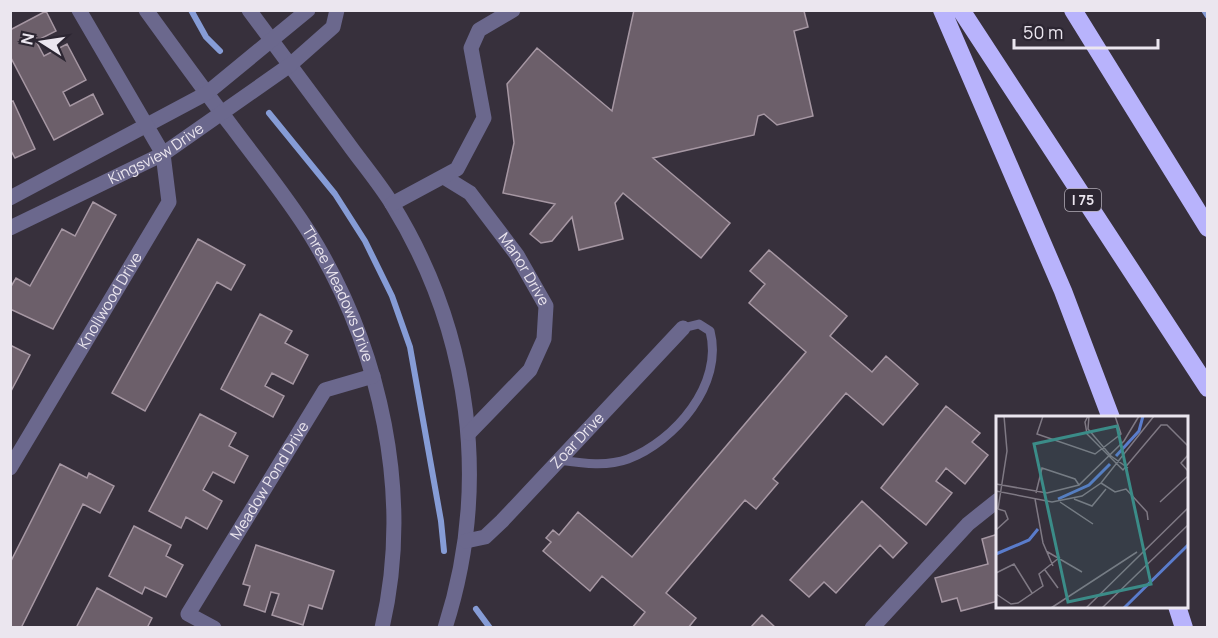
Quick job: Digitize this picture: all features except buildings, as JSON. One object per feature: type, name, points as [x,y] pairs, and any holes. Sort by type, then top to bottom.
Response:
[{"type":"highway","points":[[942,10],[1064,291],[1111,416]]},
{"type":"highway","name":"I 75","points":[[961,10],[1208,388]]},
{"type":"highway","points":[[1073,10],[1205,223]]},
{"type":"highway","points":[[1178,608],[1184,627]]},
{"type":"street","name":"Knollwood Drive","points":[[10,468],[169,202],[163,154],[145,127],[79,10]]},
{"type":"street","name":"Three Meadows Drive","points":[[146,10],[310,234],[356,324],[373,376],[383,422],[392,502],[392,554],[382,627]]},
{"type":"street","points":[[249,10],[392,204],[430,278],[446,321],[459,364],[469,433],[470,499],[466,542],[455,598],[445,627]]},
{"type":"street","name":"Kingsview Drive","points":[[10,198],[207,93],[308,10]]},
{"type":"street","name":"Kingsview Drive","points":[[10,228],[163,154],[290,65],[333,27],[337,10]]},
{"type":"street","points":[[392,204],[457,170],[484,118],[471,48],[478,30],[513,10]]},
{"type":"street","name":"Manor Drive","points":[[444,177],[470,194],[517,255],[546,306],[544,339],[530,370],[469,433]]},
{"type":"street","name":"Zoar Drive","points":[[466,542],[485,537],[683,328]]},
{"type":"street","name":"Meadow Pond Drive","points":[[214,627],[184,621],[325,390],[373,376]]},
{"type":"street","points":[[873,627],[968,524],[996,502]]},
{"type":"lane","points":[[559,460],[592,464],[626,460],[660,444],[687,418],[706,383],[714,344],[710,330],[699,324],[683,328]]},
{"type":"waterway","points":[[191,10],[206,37],[220,51]]},
{"type":"waterway","points":[[1204,10],[1208,16]]},
{"type":"waterway","points":[[269,113],[335,194],[365,241],[392,296],[410,347],[441,521],[444,551]]},
{"type":"waterway","points":[[476,609],[490,628]]}]
